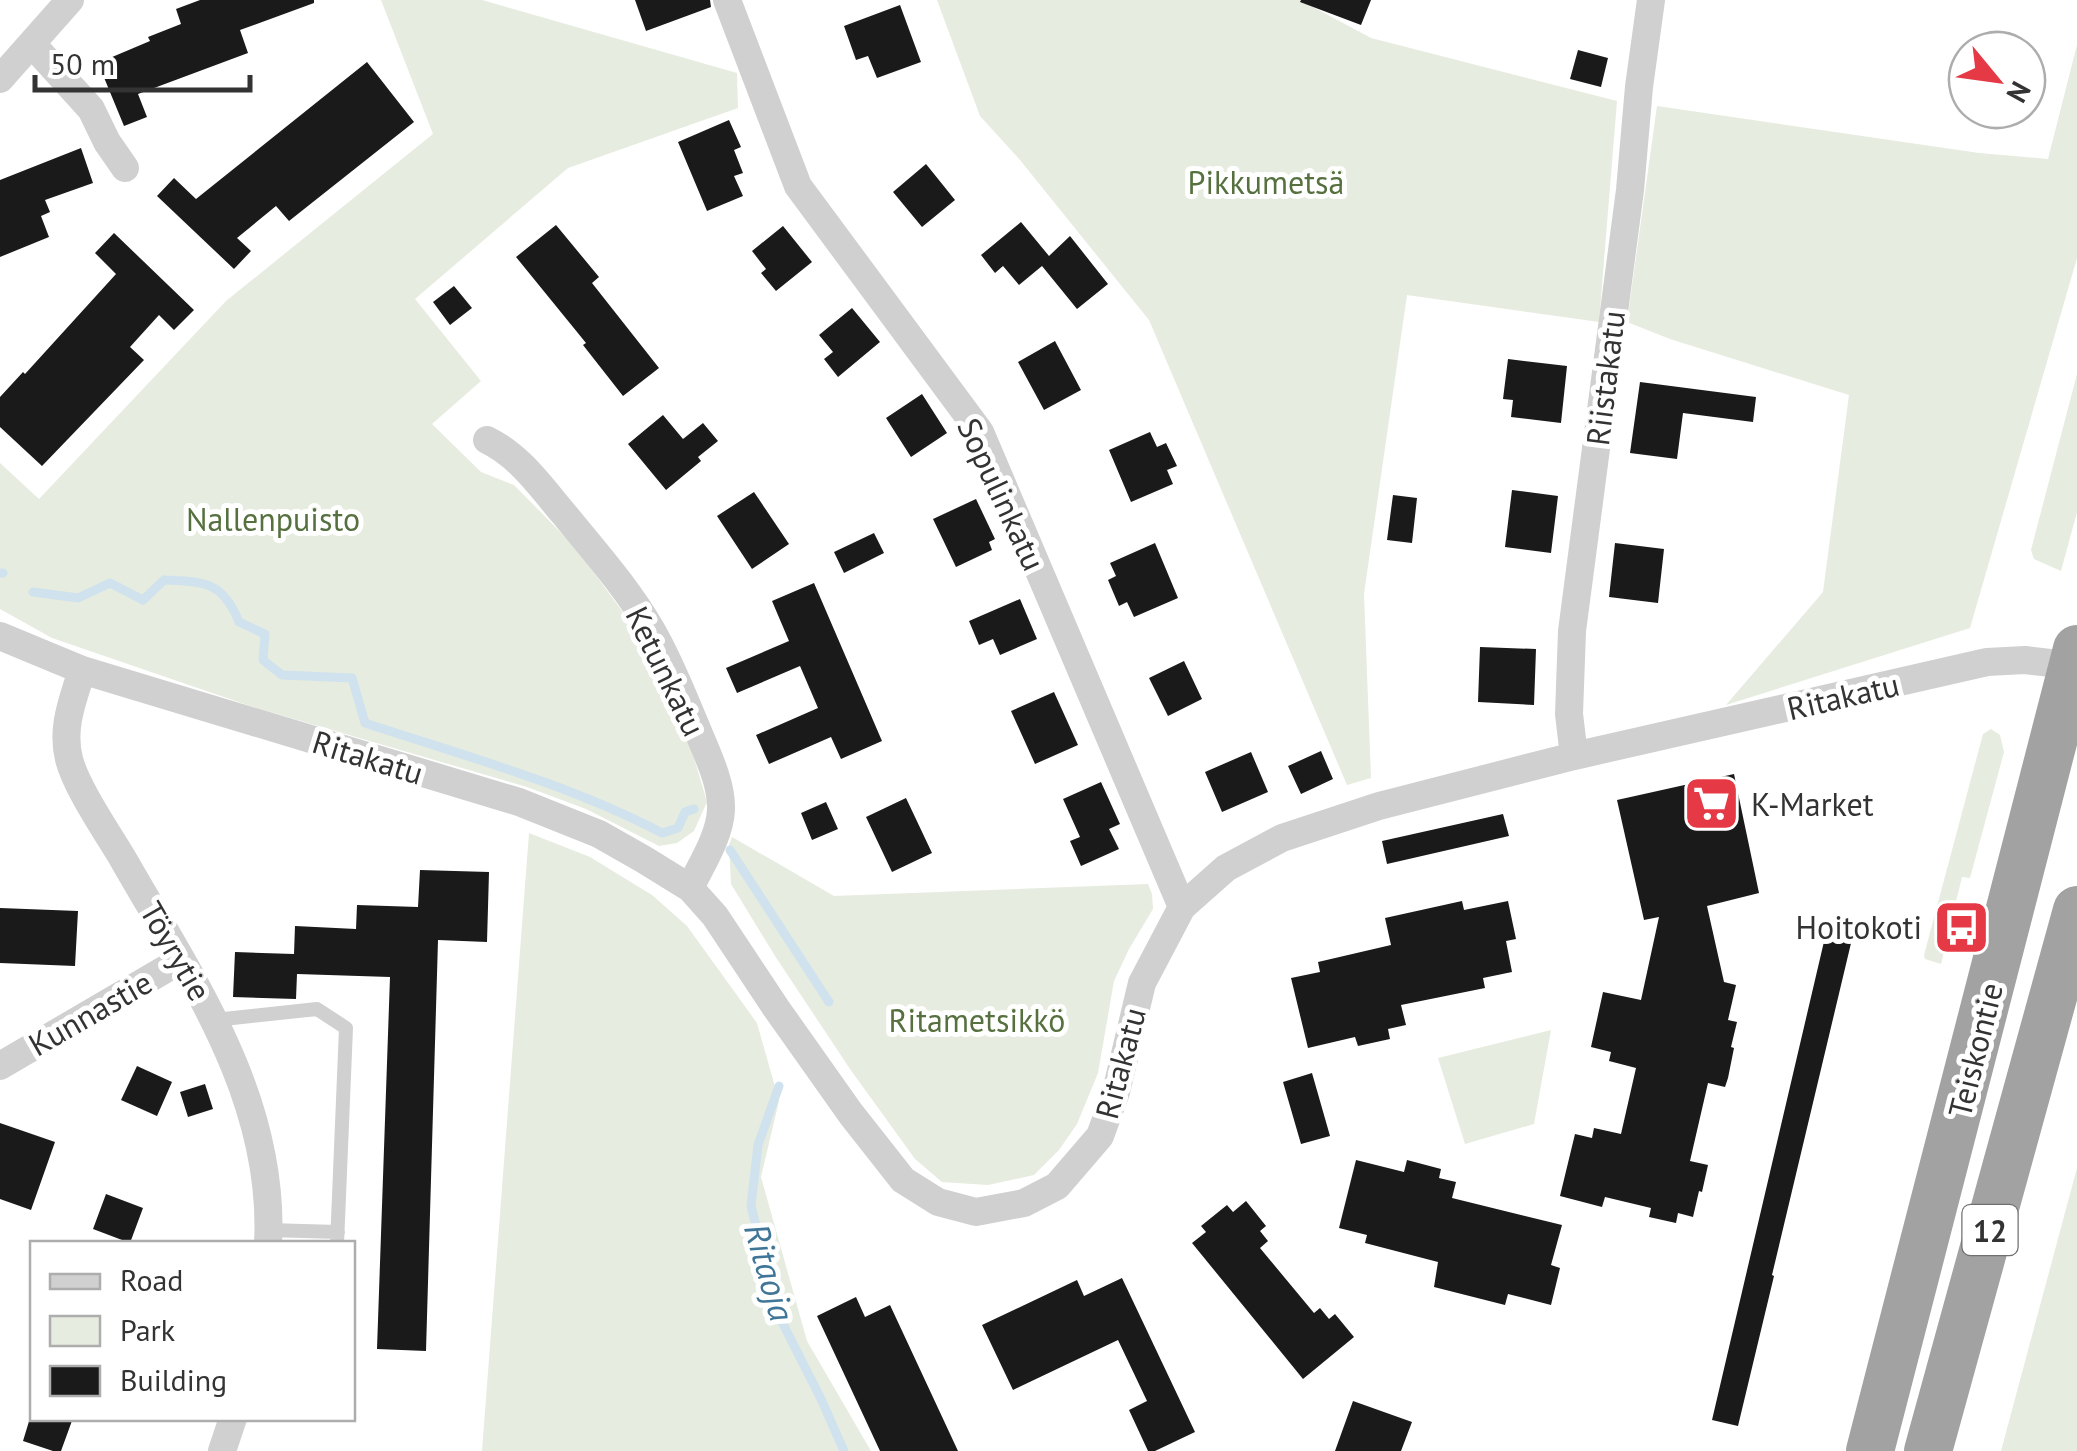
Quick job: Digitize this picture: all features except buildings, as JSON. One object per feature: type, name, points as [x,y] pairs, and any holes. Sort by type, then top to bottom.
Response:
[{"type":"highway","name":"Teiskontie","points":[[1870,1451],[2076,660]]},
{"type":"highway","name":"Teiskontie","points":[[1928,1451],[2064,990],[2077,910]]},
{"type":"street","points":[[0,79],[70,0]]},
{"type":"street","name":"Sopulinkatu","points":[[727,0],[798,186],[980,432],[1182,907]]},
{"type":"street","name":"Riistakatu","points":[[1574,756],[1569,714],[1572,631],[1651,0]]},
{"type":"street","points":[[32,44],[91,109],[106,142],[125,168]]},
{"type":"street","name":"Ketunkatu","points":[[488,440],[502,447],[531,475],[623,587],[652,631],[678,685],[706,752],[720,799],[718,825],[690,888]]},
{"type":"street","name":"Ritakatu","points":[[2,643],[520,802],[599,834],[690,888],[716,916],[776,1008],[903,1180],[938,1202],[976,1212],[1024,1204],[1058,1186],[1100,1136],[1116,1092],[1142,983],[1182,907],[1226,868],[1282,838],[1379,806],[1574,756],[1988,662],[2076,660]]},
{"type":"street","name":"Töyrytie","points":[[82,670],[65,724],[69,760],[215,1020],[248,1097],[258,1139],[268,1237]]},
{"type":"street","name":"Kunnastie","points":[[0,1066],[181,960]]},
{"type":"street","points":[[222,1451],[232,1421]]},
{"type":"lane","points":[[215,1020],[317,1009],[346,1028],[338,1238],[268,1237]]},
{"type":"green space","name":"Nallenpuisto","points":[[381,0],[482,0],[737,73],[738,108],[568,168],[415,299],[481,381],[432,424],[481,472],[514,485],[576,548],[630,622],[663,681],[692,751],[707,802],[694,831],[677,843],[659,846],[586,809],[527,787],[253,707],[52,638],[0,609],[0,463],[39,499],[226,301],[433,134]]},
{"type":"green space","name":"Pikkumetsä","points":[[937,0],[1300,0],[1371,38],[1617,101],[1599,322],[1407,295],[1364,594],[1371,778],[1347,785],[1149,320],[980,116]]},
{"type":"green space","points":[[2077,45],[2077,258],[1970,628],[1726,705],[1823,592],[1849,395],[1627,322],[1657,106],[1979,153],[2048,159]]},
{"type":"green space","points":[[2077,374],[2077,512],[2061,571],[2034,559],[2031,550]]},
{"type":"green space","points":[[1991,729],[2000,735],[2004,752],[1970,878],[1962,877],[1941,964],[1925,959],[1924,955],[1983,734]]},
{"type":"green space","points":[[529,833],[590,857],[652,895],[687,926],[757,1023],[779,1101],[761,1177],[807,1341],[871,1451],[482,1451]]},
{"type":"green space","name":"Ritametsikkö","points":[[732,837],[834,896],[1148,884],[1153,909],[1114,981],[1098,1073],[1077,1124],[1034,1175],[988,1185],[942,1182],[915,1159],[850,1069],[731,884]]},
{"type":"green space","points":[[1551,1030],[1534,1124],[1465,1144],[1438,1058]]},
{"type":"green space","points":[[2077,1168],[2077,1451],[2001,1451]]},
{"type":"waterway","points":[[33,592],[78,598],[110,583],[143,600],[164,580],[210,586],[226,598],[239,622],[265,634],[263,660],[282,675],[352,678],[365,723],[553,785],[662,833],[678,828],[685,812],[694,809]]},
{"type":"waterway","points":[[730,850],[829,1002]]},
{"type":"waterway","name":"Ritaoja","points":[[779,1086],[758,1145],[751,1206],[779,1316],[844,1451]]},
{"type":"place","name":"K-Market","points":[[1712,804]]},
{"type":"place","name":"Hoitokoti","points":[[1961,927]]}]
